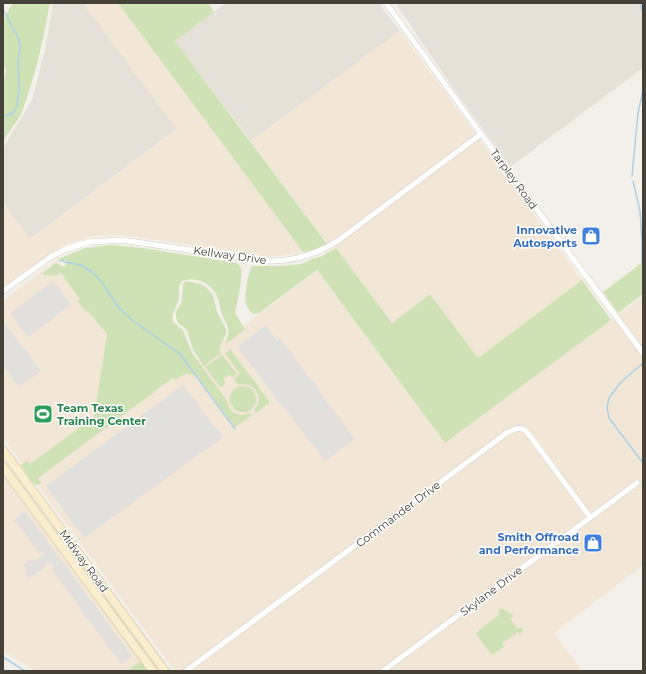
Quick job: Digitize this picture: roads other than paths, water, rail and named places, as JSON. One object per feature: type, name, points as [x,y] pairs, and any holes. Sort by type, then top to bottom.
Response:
[{"type":"main road","name":"Midway Road","points":[[3,450],[165,671]]},
{"type":"main road","points":[[4,468],[13,464]]},
{"type":"main road","name":"Midway Road","points":[[4,468],[153,671]]},
{"type":"main road","points":[[68,556],[76,550]]},
{"type":"street","name":"Tarpley Road","points":[[386,3],[643,353]]},
{"type":"street","name":"Kellway Drive","points":[[3,291],[52,256],[66,249],[89,242],[122,240],[265,261],[286,260],[308,256],[319,252],[339,240],[481,134]]},
{"type":"street","name":"Commander Drive","points":[[186,671],[508,432],[518,428],[523,428],[527,432],[590,517]]},
{"type":"street","name":"Skylane Drive","points":[[384,671],[637,483]]},
{"type":"waterway","points":[[640,3],[643,13]]},
{"type":"waterway","points":[[3,9],[19,39],[20,48],[18,62],[19,87],[17,106],[13,113],[3,117]]},
{"type":"waterway","points":[[632,176],[638,113],[643,90]]},
{"type":"waterway","points":[[633,181],[640,211],[643,265]]},
{"type":"waterway","points":[[62,260],[64,262],[81,265],[92,272],[101,281],[119,308],[132,320],[180,354],[235,429]]},
{"type":"waterway","points":[[642,364],[621,382],[609,398],[607,407],[609,418],[643,463]]},
{"type":"waterway","points":[[3,657],[25,671]]},
{"type":"place","name":"Innovative Autosports","points":[[591,236]]},
{"type":"place","name":"Team Texas Training Center","points":[[43,414]]},
{"type":"place","name":"Smith Offroad and Performance","points":[[593,543]]}]
